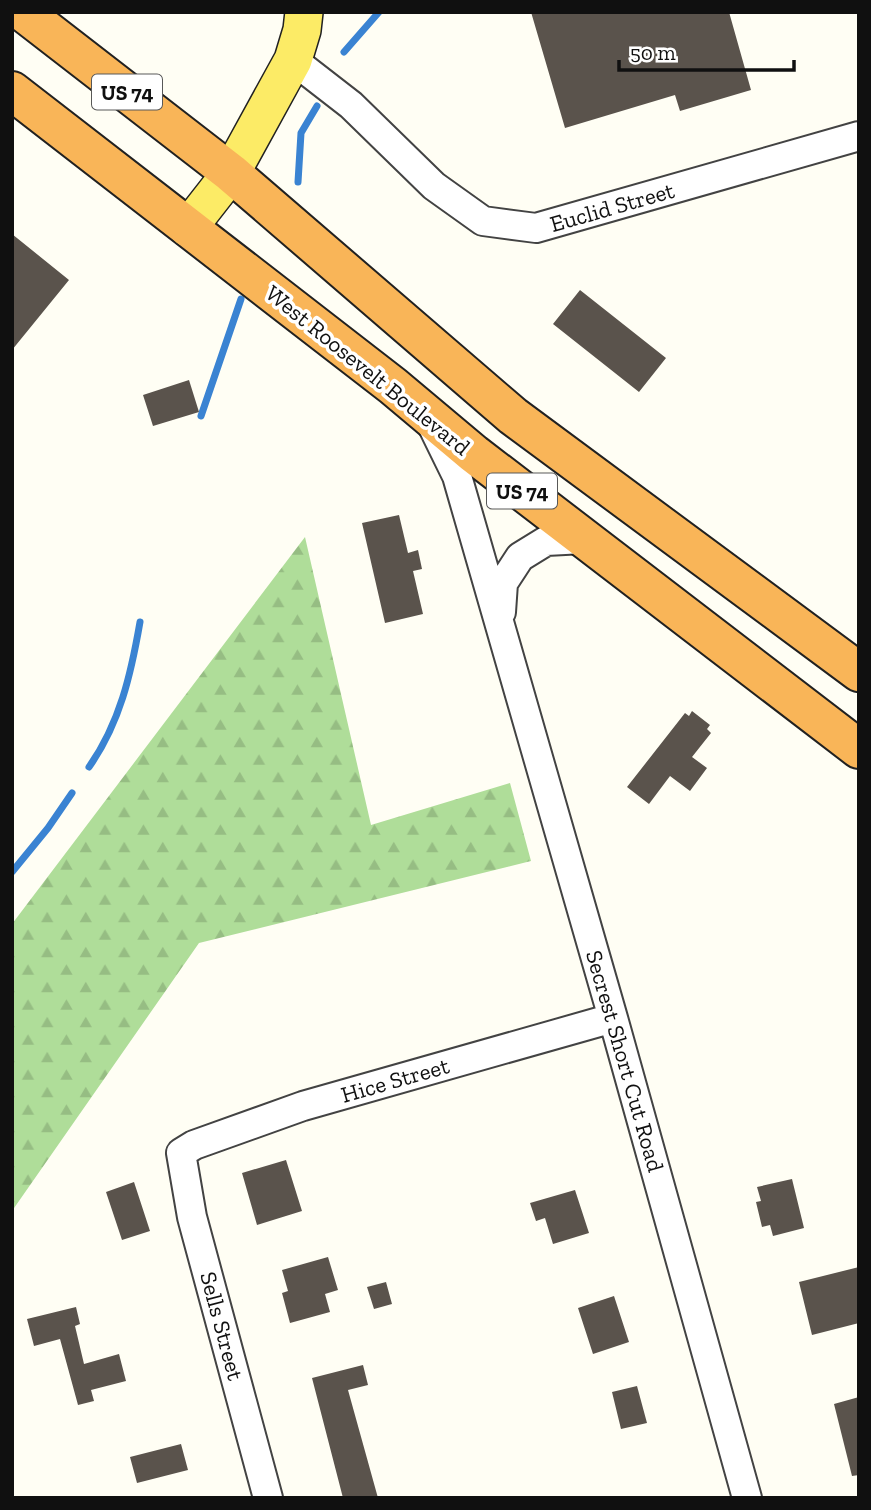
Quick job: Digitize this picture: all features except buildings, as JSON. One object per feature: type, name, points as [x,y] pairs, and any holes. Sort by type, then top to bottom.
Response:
[{"type":"highway","name":"US 74","points":[[23,12],[231,173],[513,416],[859,672]]},
{"type":"highway","name":"West Roosevelt Boulevard","points":[[12,91],[427,414],[474,454],[859,749]]},
{"type":"main road","points":[[188,228],[231,173],[293,60],[304,12]]},
{"type":"street","name":"Euclid Street","points":[[293,60],[352,105],[433,186],[483,221],[509,225],[536,228],[859,136]]},
{"type":"street","name":"Secrest Short Cut Road","points":[[427,414],[457,476],[613,1018],[747,1498]]},
{"type":"street","name":"Secrest Short Cut Road","points":[[500,626],[503,583],[520,557],[546,541],[584,539]]},
{"type":"street","name":"Hice Street","points":[[181,1153],[194,1145],[303,1106],[613,1018]]},
{"type":"street","name":"Sells Street","points":[[181,1153],[192,1217],[268,1498]]},
{"type":"green space","points":[[305,537],[371,825],[510,783],[531,861],[199,943],[12,1211],[12,924]]},
{"type":"waterway","points":[[344,52],[379,12]]},
{"type":"waterway","points":[[298,182],[301,133],[317,106]]},
{"type":"waterway","points":[[201,416],[241,299]]},
{"type":"waterway","points":[[89,767],[109,733],[123,698],[140,622]]},
{"type":"waterway","points":[[12,872],[72,793]]}]
